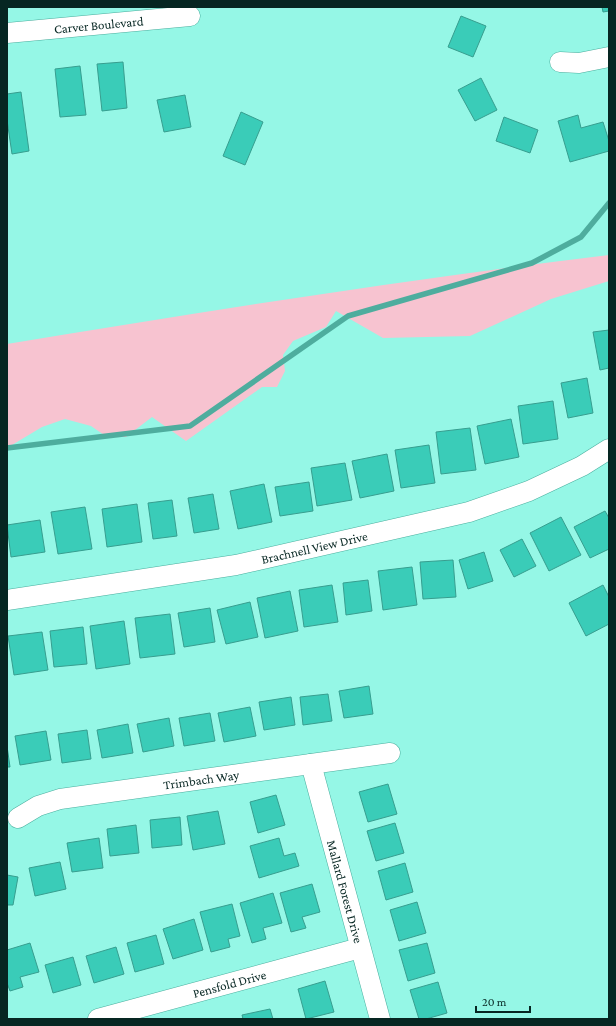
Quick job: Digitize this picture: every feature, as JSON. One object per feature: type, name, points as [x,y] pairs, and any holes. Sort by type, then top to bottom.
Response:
[{"type":"street","name":"Carver Boulevard","points":[[7,33],[190,16]]},
{"type":"street","points":[[560,62],[579,63],[609,57]]},
{"type":"street","name":"Brachnell View Drive","points":[[7,600],[236,565],[462,514],[529,491],[606,457]]},
{"type":"street","name":"Trimbach Way","points":[[18,818],[38,806],[60,799],[390,753]]},
{"type":"street","name":"Mallard Forest Drive","points":[[311,764],[380,1019]]},
{"type":"street","name":"Pensfold Drive","points":[[98,1019],[360,948]]},
{"type":"shaded area","points":[[609,255],[609,281],[551,299],[470,336],[383,338],[336,311],[326,327],[293,341],[283,355],[285,371],[277,387],[262,387],[186,441],[152,417],[126,437],[107,437],[91,426],[65,419],[42,427],[7,448],[7,344],[308,296],[458,274]]},
{"type":"building","points":[[602,7],[609,7],[609,11],[603,12]]},
{"type":"building","points":[[461,16],[486,26],[473,57],[448,47]]},
{"type":"building","points":[[123,62],[127,108],[102,111],[97,64]]},
{"type":"building","points":[[80,66],[86,115],[60,117],[55,69]]},
{"type":"building","points":[[481,78],[497,110],[475,121],[458,90]]},
{"type":"building","points":[[21,92],[29,151],[12,154],[7,120],[7,94]]},
{"type":"building","points":[[185,95],[191,127],[164,132],[157,100]]},
{"type":"building","points":[[241,112],[263,122],[245,165],[223,156]]},
{"type":"building","points":[[578,115],[581,128],[603,122],[609,141],[609,151],[570,162],[558,121]]},
{"type":"building","points":[[504,117],[538,130],[530,153],[496,141]]},
{"type":"building","points":[[609,330],[609,368],[600,370],[593,332]]},
{"type":"building","points":[[587,378],[593,413],[568,418],[561,383]]},
{"type":"building","points":[[553,401],[558,439],[523,444],[518,406]]},
{"type":"building","points":[[511,419],[519,457],[485,464],[477,426]]},
{"type":"building","points":[[470,428],[476,470],[441,474],[436,432]]},
{"type":"building","points":[[429,445],[435,483],[401,488],[395,450]]},
{"type":"building","points":[[387,454],[394,491],[360,498],[352,461]]},
{"type":"building","points":[[345,463],[352,500],[317,506],[311,468]]},
{"type":"building","points":[[309,482],[313,511],[280,516],[275,487]]},
{"type":"building","points":[[264,484],[272,522],[238,529],[230,491]]},
{"type":"building","points":[[213,494],[219,529],[194,533],[188,498]]},
{"type":"building","points":[[172,500],[177,536],[153,539],[148,503]]},
{"type":"building","points":[[137,504],[142,542],[107,547],[102,509]]},
{"type":"building","points":[[85,507],[92,549],[58,554],[51,512]]},
{"type":"building","points":[[605,511],[609,518],[609,549],[590,558],[574,527]]},
{"type":"building","points":[[561,517],[581,555],[549,571],[530,533]]},
{"type":"building","points":[[40,520],[45,552],[11,557],[7,525]]},
{"type":"building","points":[[522,539],[536,566],[514,577],[500,550]]},
{"type":"building","points":[[484,552],[493,581],[468,589],[459,560]]},
{"type":"building","points":[[453,560],[456,597],[423,599],[420,562]]},
{"type":"building","points":[[412,567],[417,605],[383,610],[378,571]]},
{"type":"building","points":[[368,580],[372,611],[346,615],[343,583]]},
{"type":"building","points":[[332,585],[338,622],[304,627],[299,590]]},
{"type":"building","points":[[603,585],[609,597],[609,624],[586,636],[569,603]]},
{"type":"building","points":[[290,591],[298,631],[265,638],[257,598]]},
{"type":"building","points":[[250,602],[258,637],[226,644],[217,610]]},
{"type":"building","points":[[210,608],[215,642],[184,647],[178,613]]},
{"type":"building","points":[[170,614],[175,654],[140,658],[135,618]]},
{"type":"building","points":[[124,621],[130,664],[96,669],[90,626]]},
{"type":"building","points":[[83,627],[87,664],[54,667],[50,631]]},
{"type":"building","points":[[42,632],[48,670],[14,675],[8,636]]},
{"type":"building","points":[[369,686],[373,714],[344,718],[339,691]]},
{"type":"building","points":[[328,694],[332,721],[303,725],[300,697]]},
{"type":"building","points":[[291,697],[295,725],[264,730],[259,702]]},
{"type":"building","points":[[250,707],[256,736],[224,742],[218,713]]},
{"type":"building","points":[[210,713],[215,741],[184,746],[179,718]]},
{"type":"building","points":[[169,718],[174,746],[143,752],[137,724]]},
{"type":"building","points":[[128,724],[133,753],[102,758],[97,730]]},
{"type":"building","points":[[87,730],[91,759],[62,763],[58,734]]},
{"type":"building","points":[[46,731],[51,760],[20,765],[15,736]]},
{"type":"building","points":[[7,746],[10,767],[7,767]]},
{"type":"building","points":[[388,784],[397,814],[368,822],[359,792]]},
{"type":"building","points":[[276,795],[285,825],[258,833],[250,802]]},
{"type":"building","points":[[218,811],[225,844],[193,850],[187,816]]},
{"type":"building","points":[[180,817],[182,845],[152,848],[150,820]]},
{"type":"building","points":[[395,823],[404,853],[376,861],[367,831]]},
{"type":"building","points":[[136,825],[139,853],[110,856],[107,829]]},
{"type":"building","points":[[99,838],[103,868],[72,872],[67,843]]},
{"type":"building","points":[[279,838],[284,856],[295,853],[299,866],[259,878],[250,846]]},
{"type":"building","points":[[60,862],[66,889],[35,896],[29,868]]},
{"type":"building","points":[[405,863],[413,892],[386,900],[378,871]]},
{"type":"building","points":[[7,875],[18,877],[13,905],[7,905]]},
{"type":"building","points":[[312,884],[320,912],[302,917],[306,928],[291,932],[280,893]]},
{"type":"building","points":[[273,893],[282,923],[263,928],[266,939],[252,943],[240,903]]},
{"type":"building","points":[[417,902],[426,933],[399,941],[390,910]]},
{"type":"building","points":[[232,904],[240,936],[228,939],[230,947],[211,952],[200,912]]},
{"type":"building","points":[[194,919],[203,950],[173,959],[163,929]]},
{"type":"building","points":[[156,935],[164,964],[135,972],[127,943]]},
{"type":"building","points":[[30,943],[39,972],[20,977],[23,987],[10,991],[7,983],[7,950]]},
{"type":"building","points":[[427,943],[435,973],[408,981],[399,950]]},
{"type":"building","points":[[116,947],[124,974],[94,983],[86,956]]},
{"type":"building","points":[[73,957],[81,985],[53,993],[45,965]]},
{"type":"building","points":[[325,981],[334,1012],[306,1019],[298,989]]},
{"type":"building","points":[[438,982],[447,1013],[426,1019],[419,1019],[410,990]]},
{"type":"building","points":[[270,1009],[273,1019],[243,1019],[242,1015]]},
{"type":"waterway","points":[[7,448],[190,426],[348,316],[532,263],[581,237],[609,203]]}]
